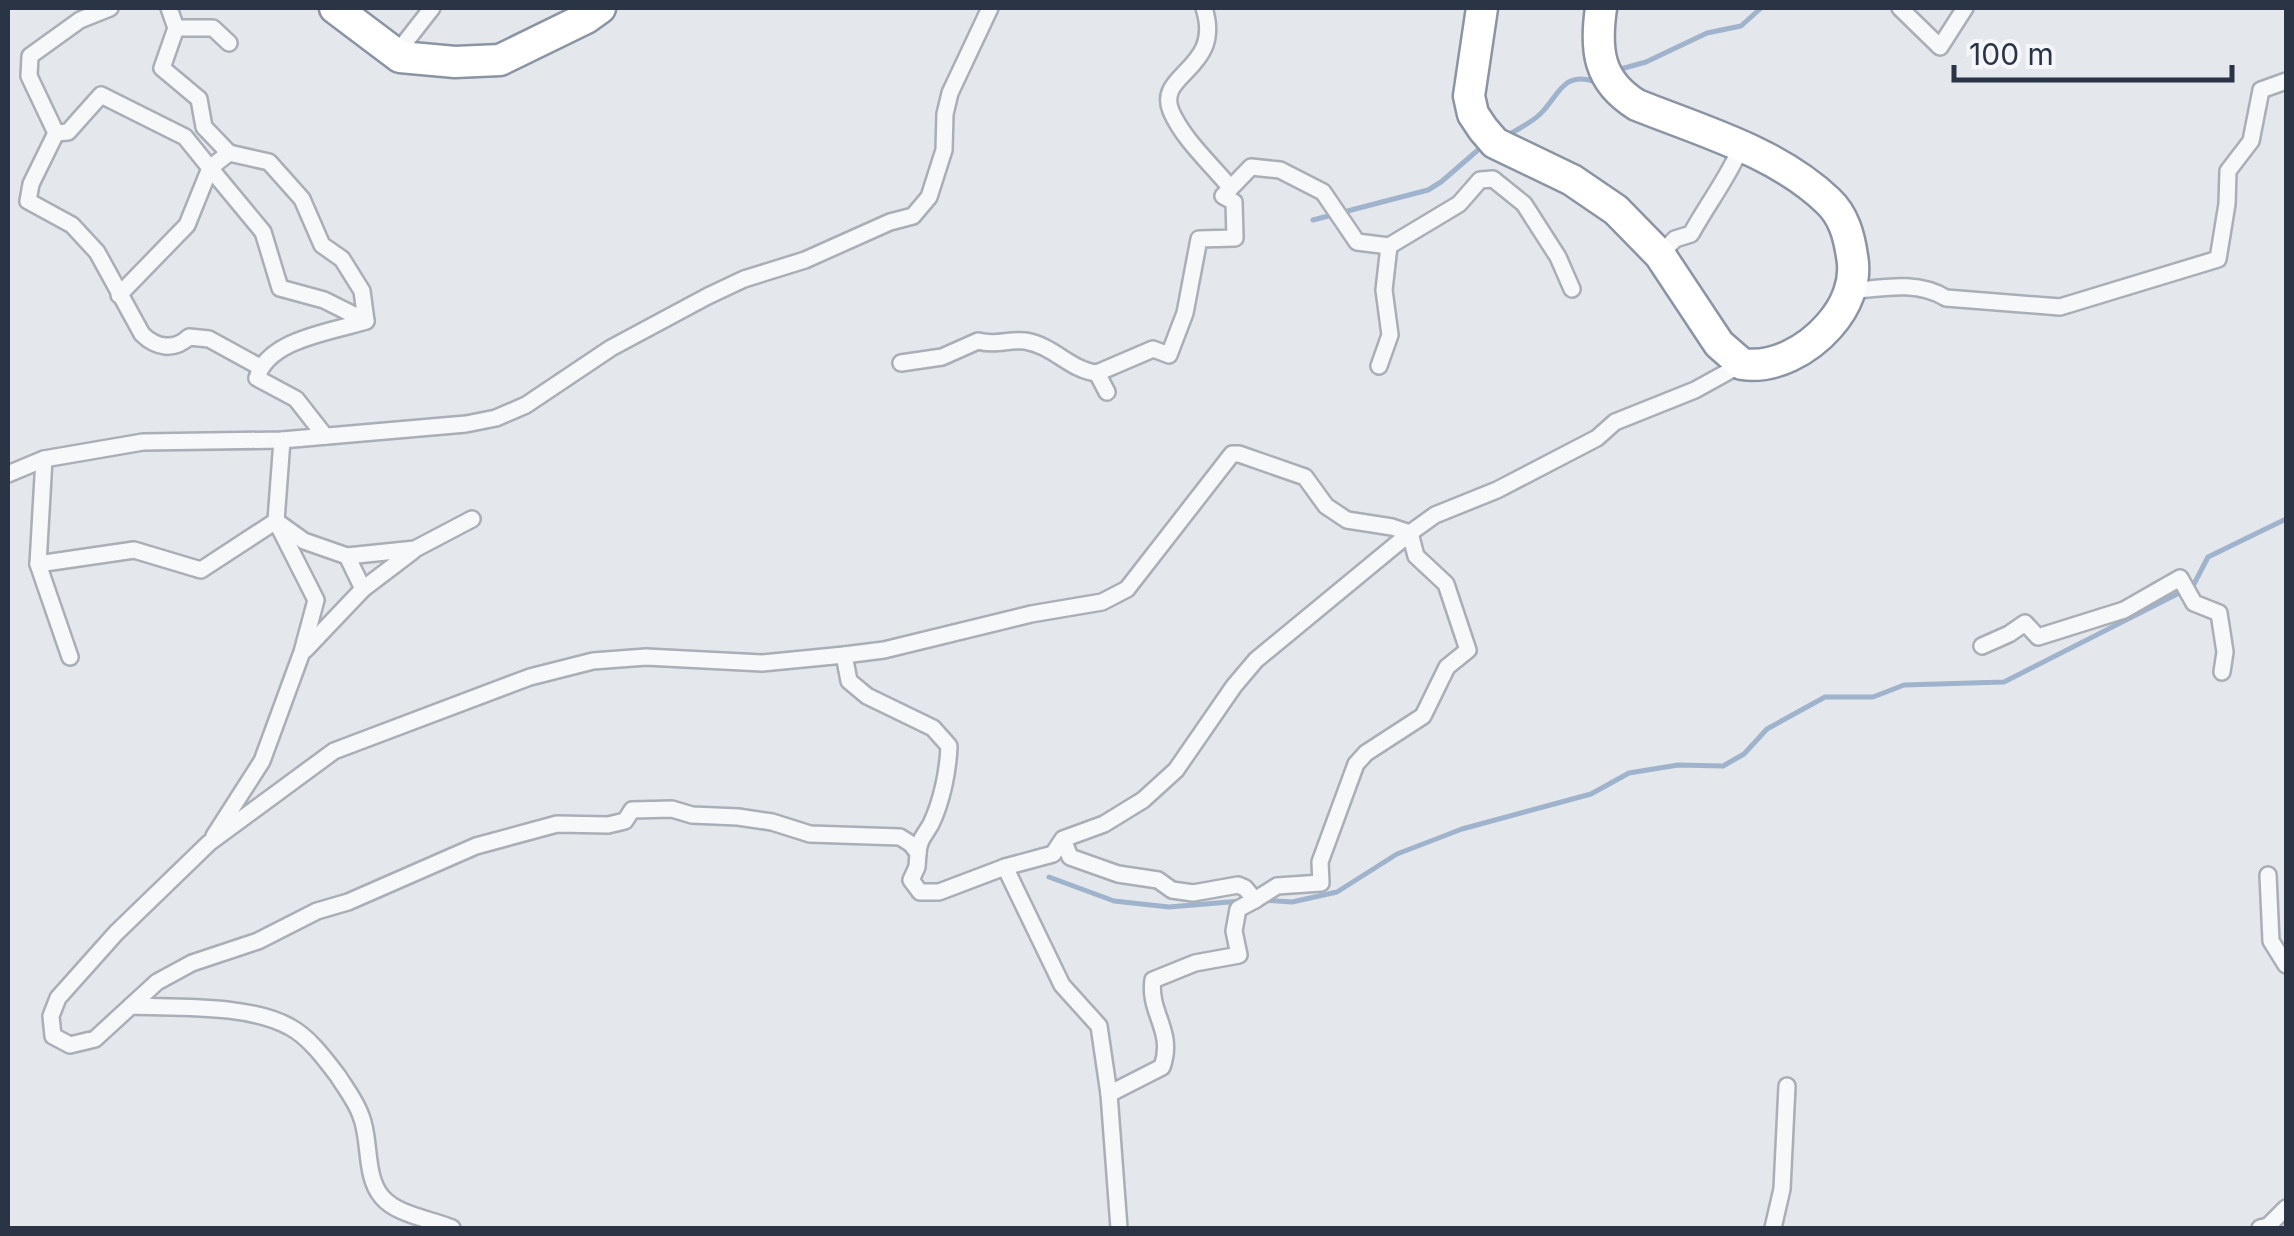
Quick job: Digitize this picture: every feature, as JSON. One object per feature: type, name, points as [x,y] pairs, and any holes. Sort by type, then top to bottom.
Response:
[{"type":"highway","points":[[334,8],[400,57],[456,62],[500,60],[600,8]]},
{"type":"highway","points":[[1482,8],[1469,96],[1473,114],[1495,143],[1572,180],[1616,210],[1660,255],[1720,344],[1742,364],[1764,365],[1814,342],[1836,318],[1850,291],[1854,264],[1848,230],[1830,202],[1772,162],[1621,95],[1605,76],[1599,60],[1601,8]]},
{"type":"street","points":[[56,133],[30,76],[30,56],[80,20],[110,8]]},
{"type":"street","points":[[169,8],[176,28],[162,68],[199,100],[204,127],[229,154],[268,162],[302,199],[322,245],[342,258],[362,291],[366,322]]},
{"type":"street","points":[[396,54],[432,8]]},
{"type":"street","points":[[8,474],[44,460],[143,442],[282,440],[466,424],[496,418],[526,405],[611,348],[708,296],[913,216],[928,197],[944,150],[944,114],[950,93],[990,8]]},
{"type":"street","points":[[1204,8],[1210,25],[1209,40],[1202,56],[1176,80],[1168,98],[1171,112],[1188,137],[1229,186]]},
{"type":"street","points":[[1900,8],[1940,47],[1965,8]]},
{"type":"street","points":[[176,28],[213,28],[229,43]]},
{"type":"street","points":[[1850,291],[1908,286],[1937,292],[1946,298],[2060,307],[2218,259],[2228,204],[2228,172],[2251,141],[2261,90],[2286,80]]},
{"type":"street","points":[[56,133],[68,132],[101,95],[185,137],[263,232],[280,288],[324,300],[366,322]]},
{"type":"street","points":[[56,133],[31,184],[28,201],[72,225],[98,252],[135,324],[151,342],[169,347],[180,345],[189,337],[209,339],[260,367]]},
{"type":"street","points":[[901,364],[942,358],[978,340],[994,345],[1025,342],[1056,353],[1083,372],[1098,373],[1153,349],[1169,355],[1185,313],[1200,240],[1235,238],[1234,202],[1223,196],[1252,166],[1280,170],[1322,192],[1357,242],[1390,246],[1460,204],[1498,162],[1495,143]]},
{"type":"street","points":[[1660,255],[1674,239],[1691,234],[1712,196],[1727,180],[1741,146]]},
{"type":"street","points":[[120,295],[187,225],[210,168],[229,154]]},
{"type":"street","points":[[1480,180],[1492,179],[1524,204],[1558,257],[1572,289]]},
{"type":"street","points":[[1378,366],[1390,335],[1384,290],[1390,246]]},
{"type":"street","points":[[325,436],[296,399],[257,378],[260,367],[290,346],[366,322]]},
{"type":"street","points":[[844,655],[849,680],[866,696],[933,728],[948,746],[948,768],[932,822],[919,841],[912,880],[920,892],[939,892],[1053,854],[1063,839],[1104,824],[1143,800],[1176,770],[1256,660],[1435,515],[1497,490],[1597,438],[1614,422],[1695,390],[1742,364]]},
{"type":"street","points":[[1098,373],[1107,392]]},
{"type":"street","points":[[209,843],[262,761],[302,652],[316,600],[276,521],[282,440]]},
{"type":"street","points":[[918,853],[900,837],[810,834],[772,822],[692,815],[672,809],[632,810],[625,820],[608,826],[557,824],[476,846],[348,902],[318,911],[258,941],[192,963],[157,982],[94,1040],[70,1045],[54,1036],[51,1016],[58,998],[116,933],[209,843],[334,751],[530,677],[593,660],[628,657],[762,663],[884,650],[1115,596],[1127,589],[1232,454],[1305,477],[1326,506],[1347,520],[1410,533]]},
{"type":"street","points":[[44,460],[38,564],[70,657]]},
{"type":"street","points":[[302,652],[363,589],[415,549],[472,520]]},
{"type":"street","points":[[276,521],[304,542],[346,556],[415,549]]},
{"type":"street","points":[[38,564],[134,550],[200,570],[276,521]]},
{"type":"street","points":[[1109,1094],[1162,1067],[1169,1049],[1151,990],[1152,980],[1195,963],[1238,955],[1234,931],[1238,910],[1277,886],[1321,883],[1320,862],[1356,764],[1366,752],[1423,716],[1447,668],[1468,650],[1446,584],[1416,556],[1410,533]]},
{"type":"street","points":[[346,556],[363,589]]},
{"type":"street","points":[[1982,646],[2025,622],[2038,636],[2124,610],[2180,578],[2194,603],[2218,613],[2225,652],[2222,672]]},
{"type":"street","points":[[1063,839],[1070,857],[1118,874],[1147,877],[1172,890],[1193,893],[1238,886],[1246,888],[1254,900]]},
{"type":"street","points":[[1005,867],[1062,985],[1099,1026],[1109,1094],[1119,1228]]},
{"type":"street","points":[[2268,874],[2271,942],[2286,964]]},
{"type":"street","points":[[130,1006],[216,1010],[291,1027],[323,1055],[350,1094],[362,1117],[381,1196],[397,1208],[452,1228]]},
{"type":"street","points":[[1774,1228],[1782,1189],[1787,1086]]},
{"type":"street","points":[[2260,1228],[2268,1226],[2286,1208]]},
{"type":"waterway","points":[[1617,70],[1646,62],[1707,33],[1741,26],[1761,8]]},
{"type":"waterway","points":[[1510,134],[1540,115],[1569,82],[1593,81]]},
{"type":"waterway","points":[[1313,220],[1428,190],[1478,150]]},
{"type":"waterway","points":[[1262,900],[1292,902],[1337,892],[1397,854],[1462,829],[1591,794],[1629,773],[1678,765],[1723,766],[1744,754],[1767,729],[1825,697],[1873,697],[1904,685],[2004,682],[2193,586],[2208,557],[2286,519]]},
{"type":"waterway","points":[[1049,877],[1114,901],[1169,907],[1241,901]]}]
